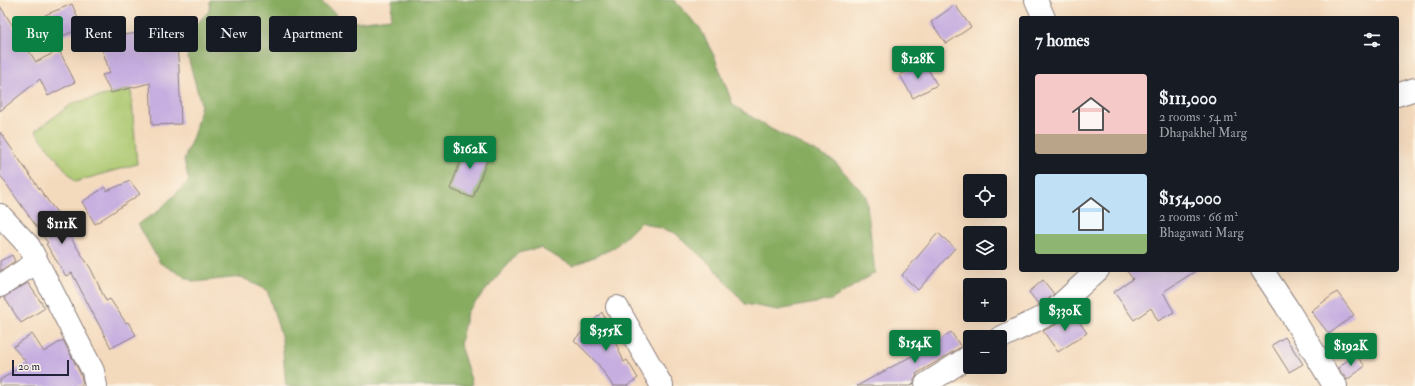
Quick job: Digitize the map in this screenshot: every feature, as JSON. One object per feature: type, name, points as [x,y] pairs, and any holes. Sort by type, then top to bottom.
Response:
[{"type":"street","points":[[1036,0],[1043,16]]},
{"type":"street","points":[[1399,94],[1415,89]]},
{"type":"street","points":[[0,215],[29,246],[93,371],[96,386]]},
{"type":"street","points":[[0,286],[37,262]]},
{"type":"street","points":[[1007,334],[1050,313],[1096,272]]},
{"type":"street","points":[[1263,272],[1286,306],[1332,382],[1336,386]]},
{"type":"street","points":[[618,307],[662,386]]},
{"type":"street","points":[[928,386],[926,384],[963,360]]},
{"type":"green space","points":[[210,0],[320,0],[338,16],[269,16],[269,52],[357,52],[357,22],[391,18],[392,0],[674,0],[700,28],[715,58],[733,105],[771,129],[834,161],[866,196],[875,273],[831,300],[778,310],[745,304],[712,266],[675,233],[641,222],[614,248],[573,266],[540,248],[518,253],[467,312],[460,345],[472,383],[470,386],[286,386],[282,339],[267,290],[241,277],[194,282],[160,263],[138,224],[157,212],[189,181],[184,160],[195,131],[201,104],[187,52],[198,52],[198,23],[209,11]]},
{"type":"green space","points":[[131,89],[137,164],[75,182],[35,131],[73,103]]},
{"type":"building","points":[[72,4],[77,16],[71,16],[71,32],[63,36],[63,16],[45,15]]},
{"type":"building","points":[[955,5],[971,27],[946,44],[931,22]]},
{"type":"building","points":[[0,6],[12,25],[12,52],[30,52],[36,62],[55,52],[60,52],[75,82],[48,96],[40,79],[0,111]]},
{"type":"building","points":[[134,34],[134,52],[177,52],[181,124],[152,125],[150,83],[111,93],[102,75],[110,73],[103,52],[126,52],[126,35]]},
{"type":"building","points":[[924,62],[937,85],[913,98],[900,75]]},
{"type":"building","points":[[0,132],[63,220],[61,223],[91,269],[106,301],[110,299],[136,335],[111,348],[72,273],[66,276],[46,244],[48,243],[0,175]]},
{"type":"building","points":[[468,141],[491,150],[473,198],[450,189]]},
{"type":"building","points":[[130,181],[140,194],[95,224],[82,202],[105,187],[107,191]]},
{"type":"building","points":[[938,233],[955,248],[918,290],[902,275]]},
{"type":"building","points":[[12,255],[15,261],[0,271],[0,261]]},
{"type":"building","points":[[1128,272],[1194,272],[1163,292],[1174,312],[1158,321],[1151,308],[1134,320],[1114,292],[1133,279]]},
{"type":"building","points":[[1043,280],[1054,294],[1044,303],[1039,305],[1029,292]]},
{"type":"building","points":[[28,283],[45,308],[21,323],[4,297]]},
{"type":"building","points":[[1337,292],[1354,315],[1329,334],[1311,311]]},
{"type":"building","points":[[602,312],[624,362],[627,360],[638,378],[627,386],[613,386],[598,364],[574,340]]},
{"type":"building","points":[[1073,313],[1087,333],[1058,352],[1043,331],[1057,324],[1069,314],[1070,315]]},
{"type":"building","points":[[951,332],[961,347],[916,374],[917,376],[911,386],[857,386],[932,345]]},
{"type":"building","points":[[32,334],[44,352],[63,340],[81,375],[83,384],[79,386],[0,386],[0,380],[27,363],[13,347]]},
{"type":"building","points":[[1285,337],[1303,364],[1289,372],[1272,345]]},
{"type":"building","points":[[1355,354],[1365,366],[1347,380],[1338,368]]}]
